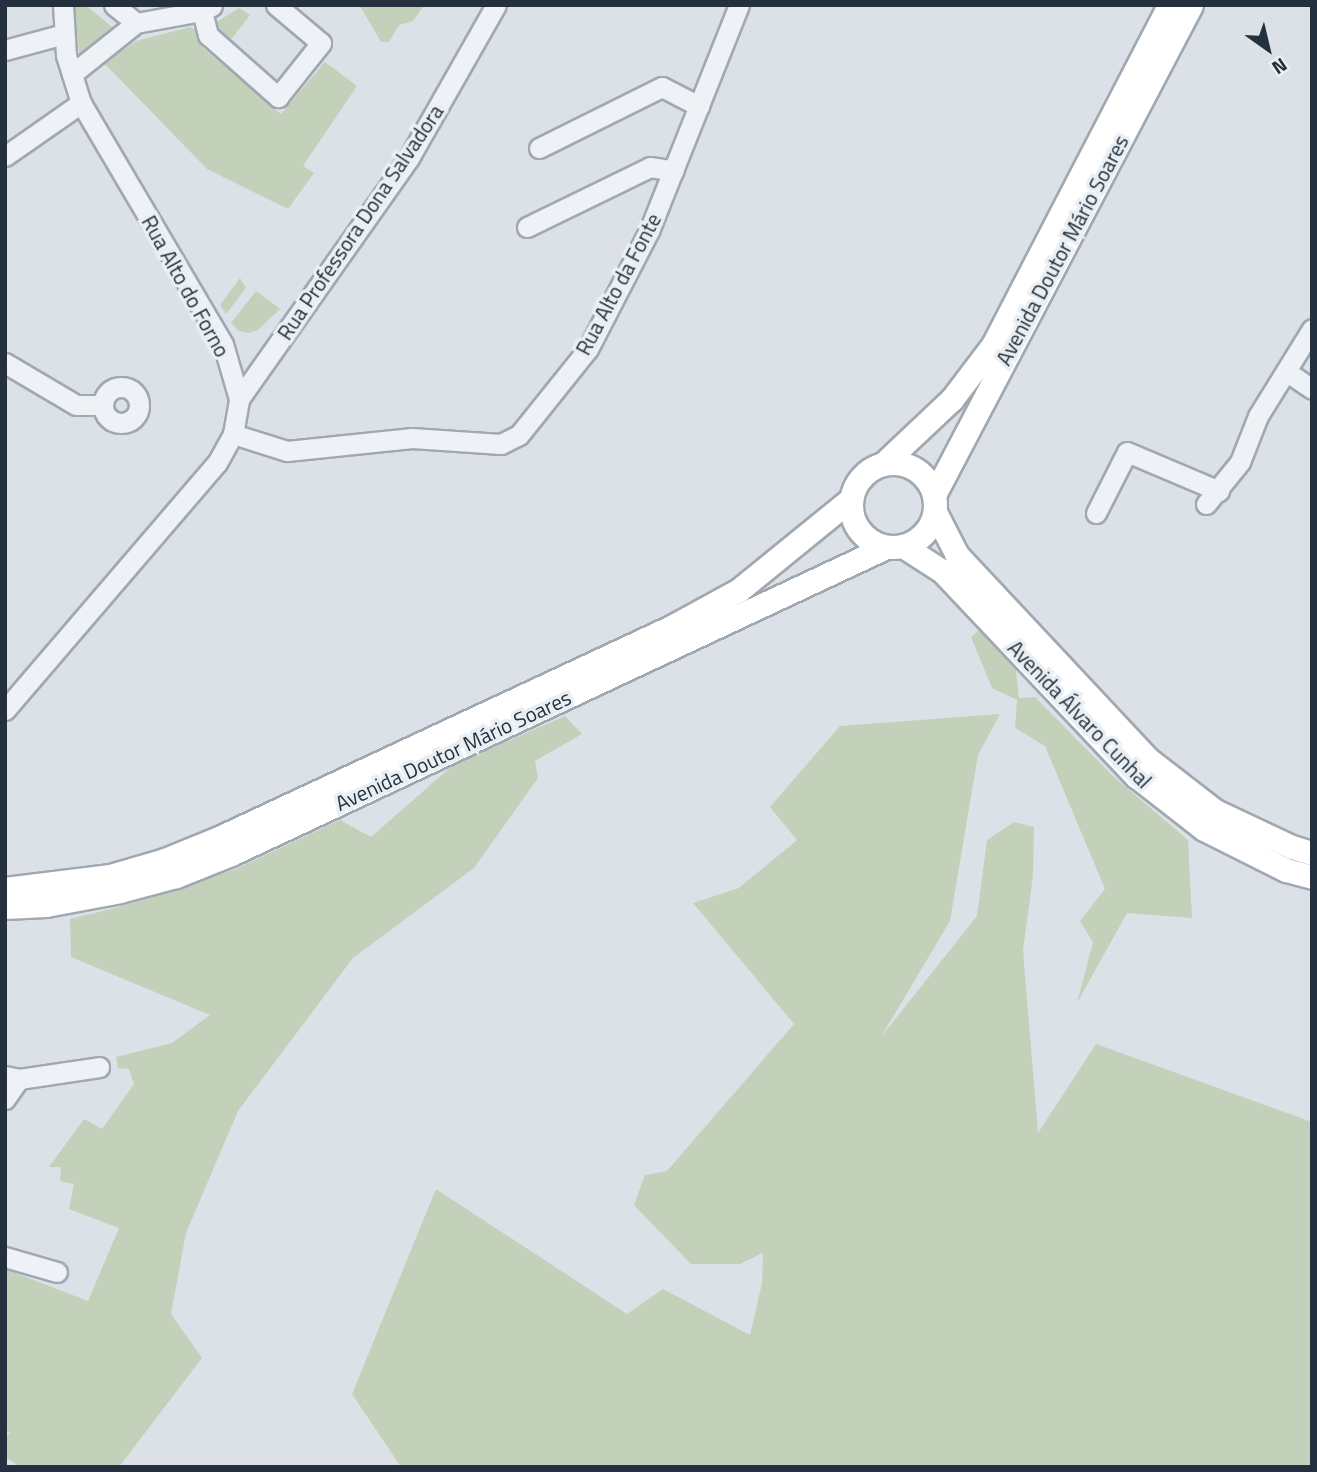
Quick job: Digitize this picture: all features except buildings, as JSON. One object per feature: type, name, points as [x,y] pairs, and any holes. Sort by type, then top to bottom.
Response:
[{"type":"main road","name":"Avenida Doutor Mário Soares","points":[[883,464],[952,399],[993,345],[1169,5]]},
{"type":"main road","name":"Avenida Doutor Mário Soares","points":[[934,503],[1191,5]]},
{"type":"main road","points":[[899,463],[915,469],[927,480],[934,503],[923,533],[895,547],[871,541],[859,530],[852,515],[851,499],[862,477],[883,464],[899,463]]},
{"type":"main road","name":"Avenida Doutor Mário Soares","points":[[5,890],[110,876],[165,860],[222,837],[673,626],[739,590],[851,499]]},
{"type":"main road","name":"Avenida Álvaro Cunhal","points":[[934,503],[957,555],[1148,759],[1215,811],[1292,847],[1312,853]]},
{"type":"main road","name":"Avenida Doutor Mário Soares","points":[[5,907],[46,905],[120,891],[176,876],[895,547]]},
{"type":"main road","name":"Avenida Álvaro Cunhal","points":[[895,547],[942,571],[1136,776],[1204,828],[1286,870],[1312,877]]},
{"type":"street","name":"Rua Alto do Forno","points":[[5,710],[217,463],[233,434],[239,399],[223,344],[81,103],[64,34],[63,5]]},
{"type":"street","points":[[114,5],[136,23]]},
{"type":"street","points":[[72,74],[136,23],[208,8],[208,35],[278,97],[321,43],[276,5]]},
{"type":"street","name":"Rua Professora Dona Salvadora","points":[[239,399],[409,158],[496,5]]},
{"type":"street","name":"Rua Alto da Fonte","points":[[233,434],[287,451],[412,438],[501,444],[519,435],[588,349],[649,232],[739,5]]},
{"type":"street","points":[[5,50],[64,34]]},
{"type":"street","points":[[539,148],[662,87],[699,106]]},
{"type":"street","points":[[5,156],[81,103]]},
{"type":"street","points":[[527,227],[650,167],[674,171]]},
{"type":"street","points":[[1096,513],[1127,453],[1212,498],[1240,462],[1258,416],[1312,329]]},
{"type":"street","points":[[5,363],[76,405],[103,405]]},
{"type":"street","points":[[1287,372],[1312,389]]},
{"type":"street","points":[[5,1099],[12,1078],[99,1067]]},
{"type":"street","points":[[5,1257],[57,1272]]},
{"type":"green space","points":[[74,5],[86,5],[112,27],[124,22],[80,61]]},
{"type":"green space","points":[[360,6],[423,7],[413,21],[399,25],[389,42],[381,42]]},
{"type":"green space","points":[[239,8],[250,15],[229,42],[218,33],[215,23]]},
{"type":"green space","points":[[190,27],[197,31],[203,48],[281,114],[325,62],[357,86],[303,166],[314,173],[288,209],[207,169],[104,63],[136,41]]},
{"type":"green space","points":[[240,278],[246,288],[226,314],[220,305]]},
{"type":"green space","points":[[256,291],[280,309],[258,330],[248,333],[239,331],[231,323]]},
{"type":"green space","points":[[979,630],[1016,670],[1019,698],[1035,697],[1113,776],[1188,840],[1192,918],[1127,913],[1077,1003],[1093,942],[1080,921],[1105,889],[1045,746],[1015,728],[1017,700],[992,688],[971,637]]},
{"type":"green space","points":[[1000,714],[978,755],[950,921],[881,1037],[977,916],[987,840],[1014,822],[1034,827],[1033,876],[1023,950],[1038,1133],[1096,1044],[1312,1122],[1312,1467],[401,1467],[352,1394],[436,1189],[627,1314],[663,1289],[750,1335],[762,1283],[763,1253],[740,1264],[691,1264],[634,1205],[645,1175],[667,1171],[794,1024],[693,903],[739,888],[797,840],[770,807],[840,726]]},
{"type":"green space","points":[[565,716],[582,734],[535,761],[538,778],[474,868],[353,958],[238,1111],[186,1233],[171,1314],[202,1358],[119,1467],[21,1467],[5,1457],[5,1435],[11,1434],[5,1429],[5,1269],[88,1301],[119,1228],[69,1209],[74,1184],[60,1181],[61,1167],[49,1167],[84,1119],[102,1129],[134,1084],[129,1069],[118,1068],[116,1057],[172,1043],[210,1015],[71,957],[70,919],[123,906],[236,869],[340,820],[371,837],[453,765]]}]
